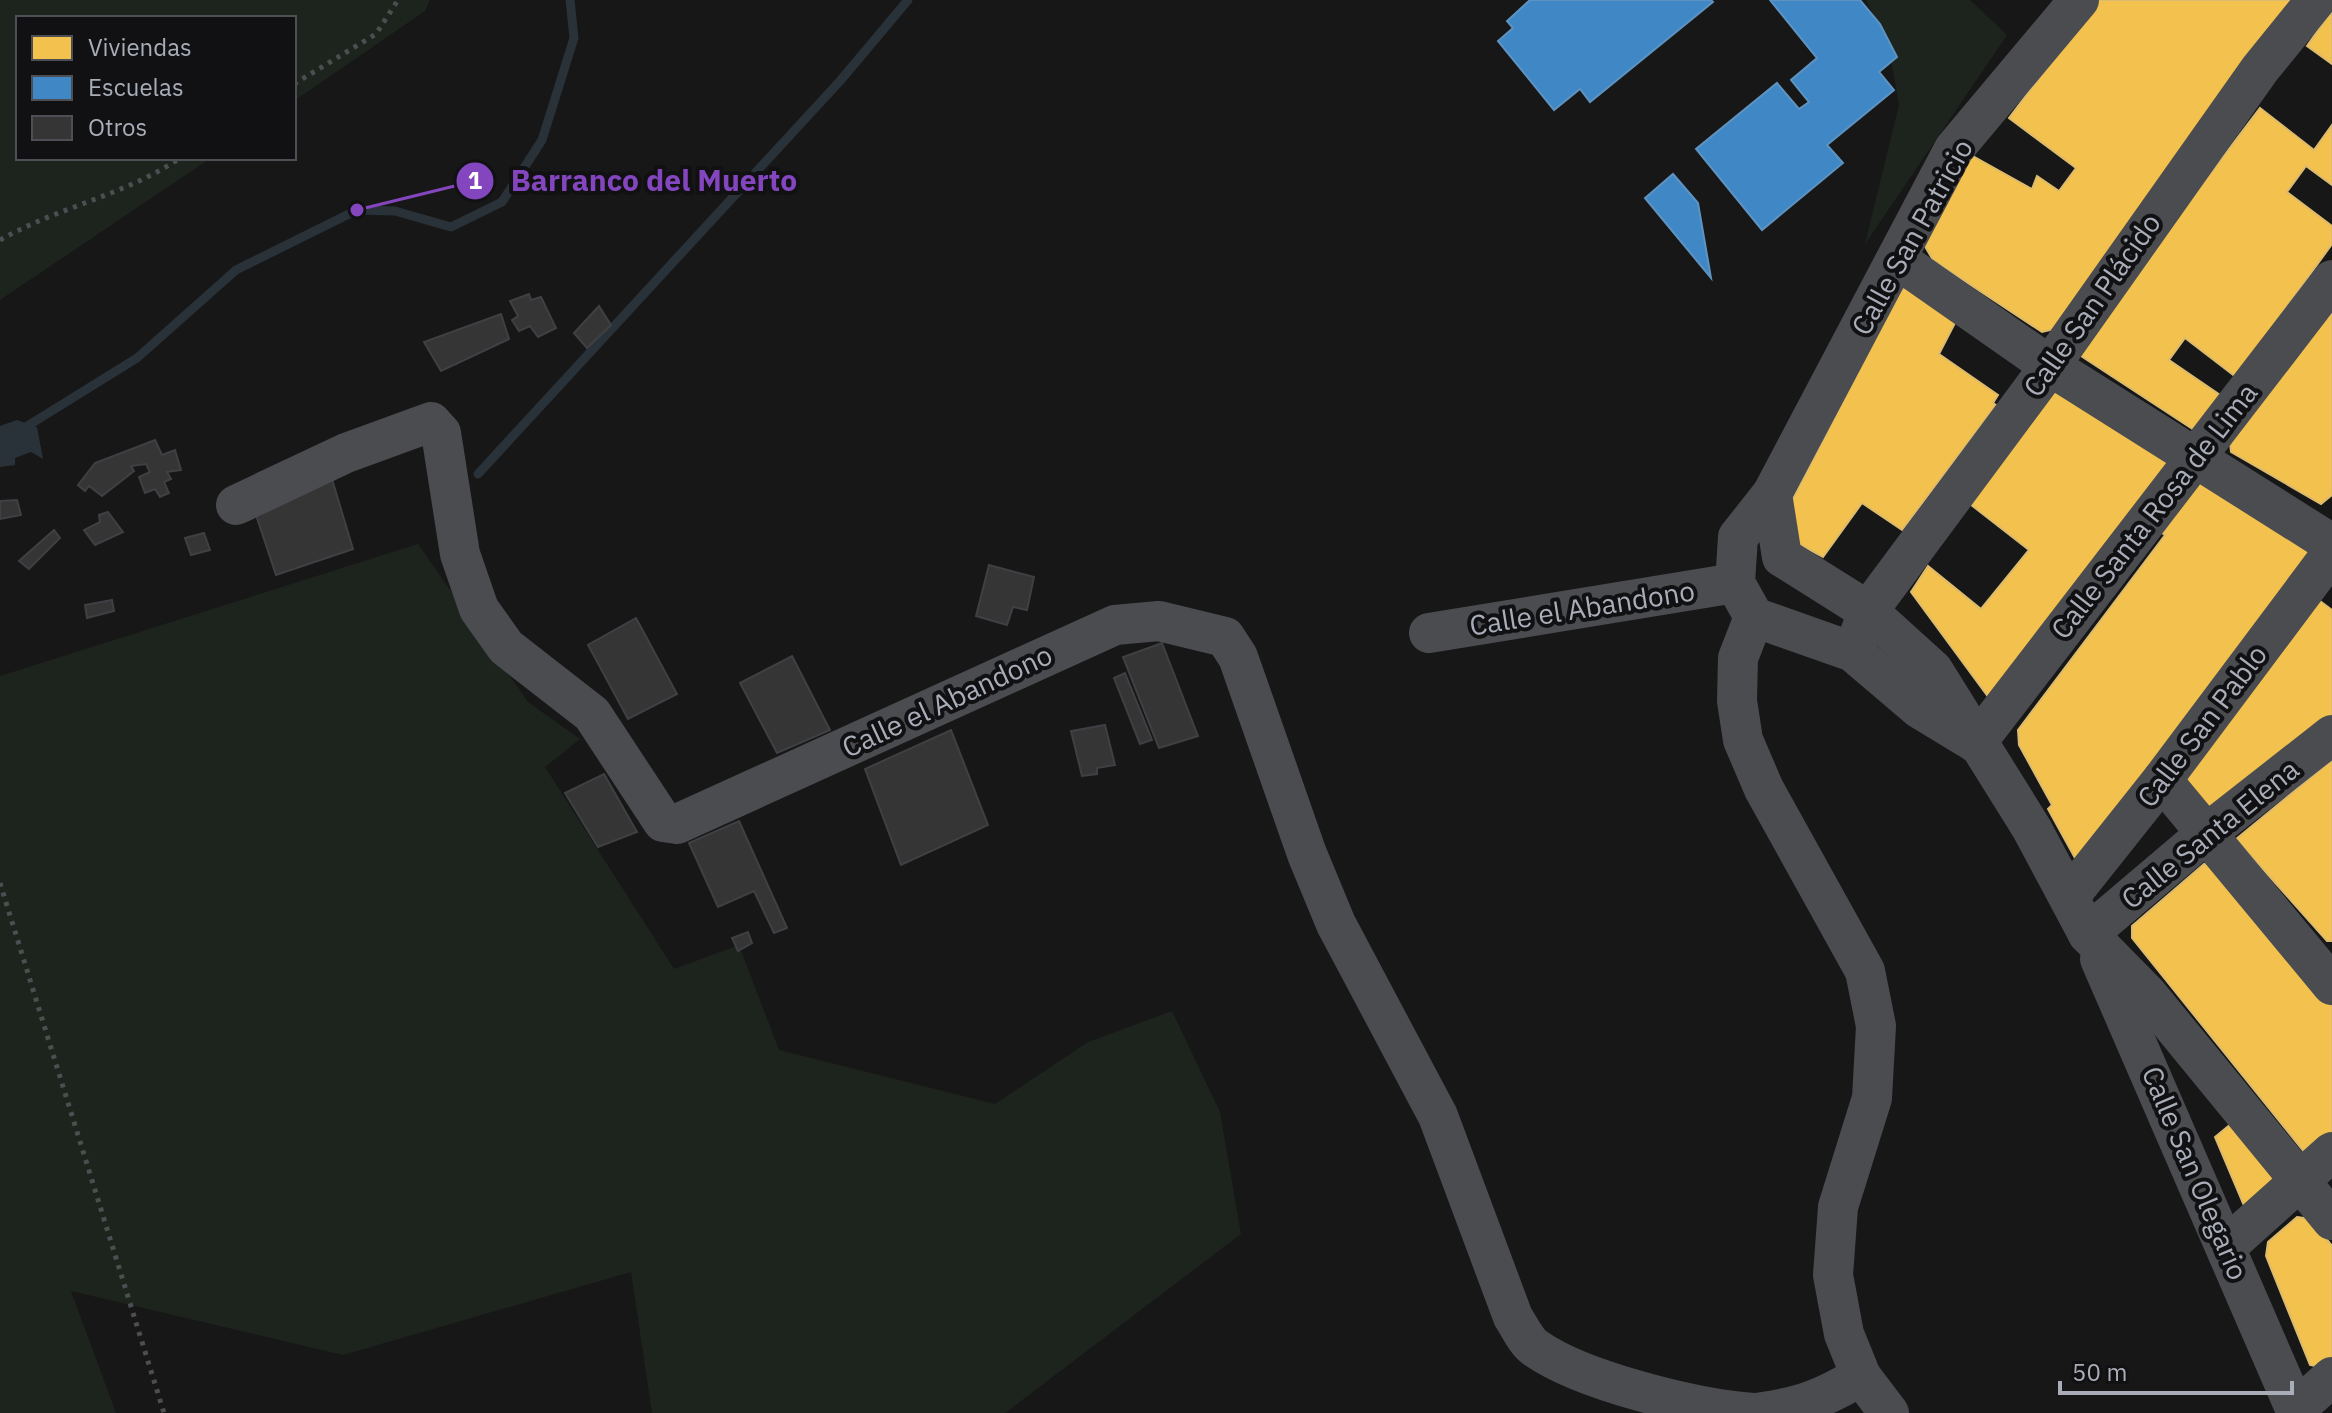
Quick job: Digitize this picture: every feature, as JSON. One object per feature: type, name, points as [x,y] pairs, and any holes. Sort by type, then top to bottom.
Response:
[{"type":"street","name":"Calle San Patricio","points":[[1736,574],[1738,537],[1772,494],[1954,149],[2079,0]]},
{"type":"street","name":"Calle San Plácido","points":[[1853,652],[1868,611],[2050,366],[2260,69],[2316,0]]},
{"type":"street","points":[[1897,259],[2050,366],[2332,544]]},
{"type":"street","name":"Calle Santa Rosa de Lima","points":[[1976,743],[2332,280]]},
{"type":"street","name":"Calle el Abandono","points":[[236,505],[346,453],[431,422],[441,433],[460,554],[479,609],[506,647],[592,714],[650,807],[663,822],[677,824],[1115,625],[1159,621],[1225,637],[1238,657],[1307,854],[1336,924],[1438,1116],[1513,1317],[1533,1346],[1593,1375],[1687,1405],[1755,1413]]},
{"type":"street","points":[[1772,494],[1782,557],[1868,611],[1933,670],[2032,829],[2088,934],[2147,994],[2332,1220]]},
{"type":"street","name":"Calle San Pablo","points":[[2069,897],[2162,780],[2332,553]]},
{"type":"street","name":"Calle el Abandono","points":[[1429,633],[1736,574],[1760,555],[1782,557]]},
{"type":"street","points":[[1736,574],[1754,617],[1738,658],[1737,701],[1743,740],[1764,789],[1865,971],[1876,1026],[1872,1098],[1838,1207],[1833,1275],[1844,1334],[1861,1376],[1889,1413]]},
{"type":"street","points":[[1754,617],[1853,652],[1920,709],[1976,743]]},
{"type":"street","name":"Calle Santa Elena","points":[[2088,934],[2207,833],[2332,735]]},
{"type":"street","points":[[2162,780],[2328,973]]},
{"type":"street","name":"Calle San Olegario","points":[[2088,934],[2151,1071],[2296,1411]]},
{"type":"street","points":[[2151,1071],[2188,1046]]},
{"type":"street","points":[[2227,1246],[2332,1152]]},
{"type":"street","points":[[1755,1413],[1790,1409],[1828,1397],[1861,1376]]},
{"type":"street","points":[[2296,1411],[2332,1377]]},
{"type":"path","points":[[296,83],[376,34],[398,0]]},
{"type":"path","points":[[0,240],[38,218],[154,176],[177,160]]},
{"type":"path","points":[[0,883],[164,1413]]},
{"type":"shaded area","points":[[0,0],[430,0],[425,11],[296,100],[296,16],[16,16],[16,160],[208,160],[0,300]]},
{"type":"shaded area","points":[[1866,0],[1970,0],[2007,35],[1865,244],[1899,105],[1889,47]]},
{"type":"shaded area","points":[[17,420],[37,427],[43,459],[31,452],[15,458],[15,465],[0,467],[0,426]]},
{"type":"shaded area","points":[[418,544],[528,702],[580,739],[545,767],[674,969],[739,945],[779,1050],[995,1104],[1088,1042],[1172,1011],[1220,1112],[1241,1234],[1005,1413],[652,1413],[631,1272],[343,1355],[71,1291],[116,1413],[0,1413],[0,676]]},
{"type":"building: Viviendas","points":[[2098,0],[2294,0],[2058,328],[2042,332],[1933,260],[1923,243],[1971,155],[2032,189],[2037,176],[2059,191],[2076,168],[2009,118]]},
{"type":"building: Viviendas","points":[[2332,10],[2332,64],[2307,46]]},
{"type":"building: Viviendas","points":[[2260,108],[2314,150],[2332,125],[2332,185],[2306,166],[2287,192],[2332,226],[2332,244],[2236,377],[2185,338],[2169,360],[2223,397],[2197,432],[2075,352]]},
{"type":"building: Viviendas","points":[[1913,286],[1958,317],[1939,354],[1998,395],[1993,403],[1996,405],[1902,530],[1862,503],[1823,557],[1791,540],[1787,510],[1900,290]]},
{"type":"building: Viviendas","points":[[2332,303],[2332,495],[2321,504],[2231,452],[2230,443]]},
{"type":"building: Viviendas","points":[[2059,378],[2187,469],[1995,706],[1911,592],[1928,566],[1981,609],[2029,550],[1970,504]]},
{"type":"building: Viviendas","points":[[2205,473],[2314,551],[2088,859],[2075,858],[2048,809],[2052,805],[2019,745],[2018,730],[2165,535],[2162,533]]},
{"type":"building: Viviendas","points":[[2316,598],[2332,610],[2332,719],[2223,809],[2206,806],[2188,787],[2185,774]]},
{"type":"building: Viviendas","points":[[2332,760],[2332,941],[2327,941],[2236,839]]},
{"type":"building: Viviendas","points":[[2217,863],[2332,998],[2332,1138],[2309,1158],[2132,938],[2132,926],[2204,864]]},
{"type":"building: Viviendas","points":[[2231,1124],[2280,1182],[2245,1208],[2215,1137]]},
{"type":"building: Viviendas","points":[[2297,1217],[2311,1219],[2332,1246],[2332,1360],[2323,1368],[2310,1365],[2266,1256],[2268,1242]]},
{"type":"building: Escuelas","points":[[1530,0],[1713,2],[1590,102],[1580,89],[1554,110],[1498,41],[1513,28],[1507,21]]},
{"type":"building: Escuelas","points":[[1770,0],[1860,0],[1880,24],[1897,57],[1879,72],[1894,90],[1827,145],[1843,163],[1762,230],[1696,149],[1777,83],[1799,109],[1809,102],[1791,80],[1817,58]]},
{"type":"building: Escuelas","points":[[1673,174],[1698,203],[1711,278],[1645,198]]},
{"type":"building: Otros","points":[[529,294],[531,300],[541,297],[556,328],[538,337],[530,326],[519,331],[512,320],[518,316],[510,301]]},
{"type":"building: Otros","points":[[599,306],[611,325],[587,348],[574,333]]},
{"type":"building: Otros","points":[[501,314],[509,339],[441,371],[424,342]]},
{"type":"building: Otros","points":[[155,440],[162,455],[175,450],[181,470],[167,472],[171,479],[164,482],[169,493],[160,497],[155,489],[145,493],[139,477],[150,472],[146,464],[131,466],[134,471],[102,496],[89,486],[85,491],[78,485],[95,463]]},
{"type":"building: Otros","points":[[331,476],[353,549],[276,575],[256,515]]},
{"type":"building: Otros","points":[[17,500],[21,515],[0,519],[0,501]]},
{"type":"building: Otros","points":[[108,512],[123,532],[95,545],[84,530],[100,522],[99,515]]},
{"type":"building: Otros","points":[[54,530],[60,538],[29,569],[19,561]]},
{"type":"building: Otros","points":[[204,533],[210,550],[191,555],[185,538]]},
{"type":"building: Otros","points":[[989,565],[1034,577],[1027,610],[1013,607],[1007,625],[976,616]]},
{"type":"building: Otros","points":[[112,600],[114,611],[87,618],[85,605]]},
{"type":"building: Otros","points":[[636,618],[677,694],[628,719],[588,645]]},
{"type":"building: Otros","points":[[1162,643],[1198,736],[1159,748],[1123,657]]},
{"type":"building: Otros","points":[[792,656],[830,730],[777,753],[740,683]]},
{"type":"building: Otros","points":[[1125,673],[1152,740],[1140,744],[1114,678]]},
{"type":"building: Otros","points":[[1105,725],[1115,765],[1097,768],[1097,774],[1082,776],[1071,731]]},
{"type":"building: Otros","points":[[951,730],[988,825],[901,865],[865,769]]},
{"type":"building: Otros","points":[[604,774],[637,832],[598,847],[565,793]]},
{"type":"building: Otros","points":[[739,821],[787,928],[774,933],[754,891],[718,907],[689,843]]},
{"type":"building: Otros","points":[[748,932],[752,943],[738,951],[732,938]]},
{"type":"waterway","points":[[0,443],[137,358],[236,270],[357,210],[395,211],[451,227],[502,202],[542,140],[574,38],[570,0]]},
{"type":"waterway","points":[[478,474],[840,81],[908,0]]},
{"type":"place","name":"Barranco del Muerto","points":[[357,210]]}]
